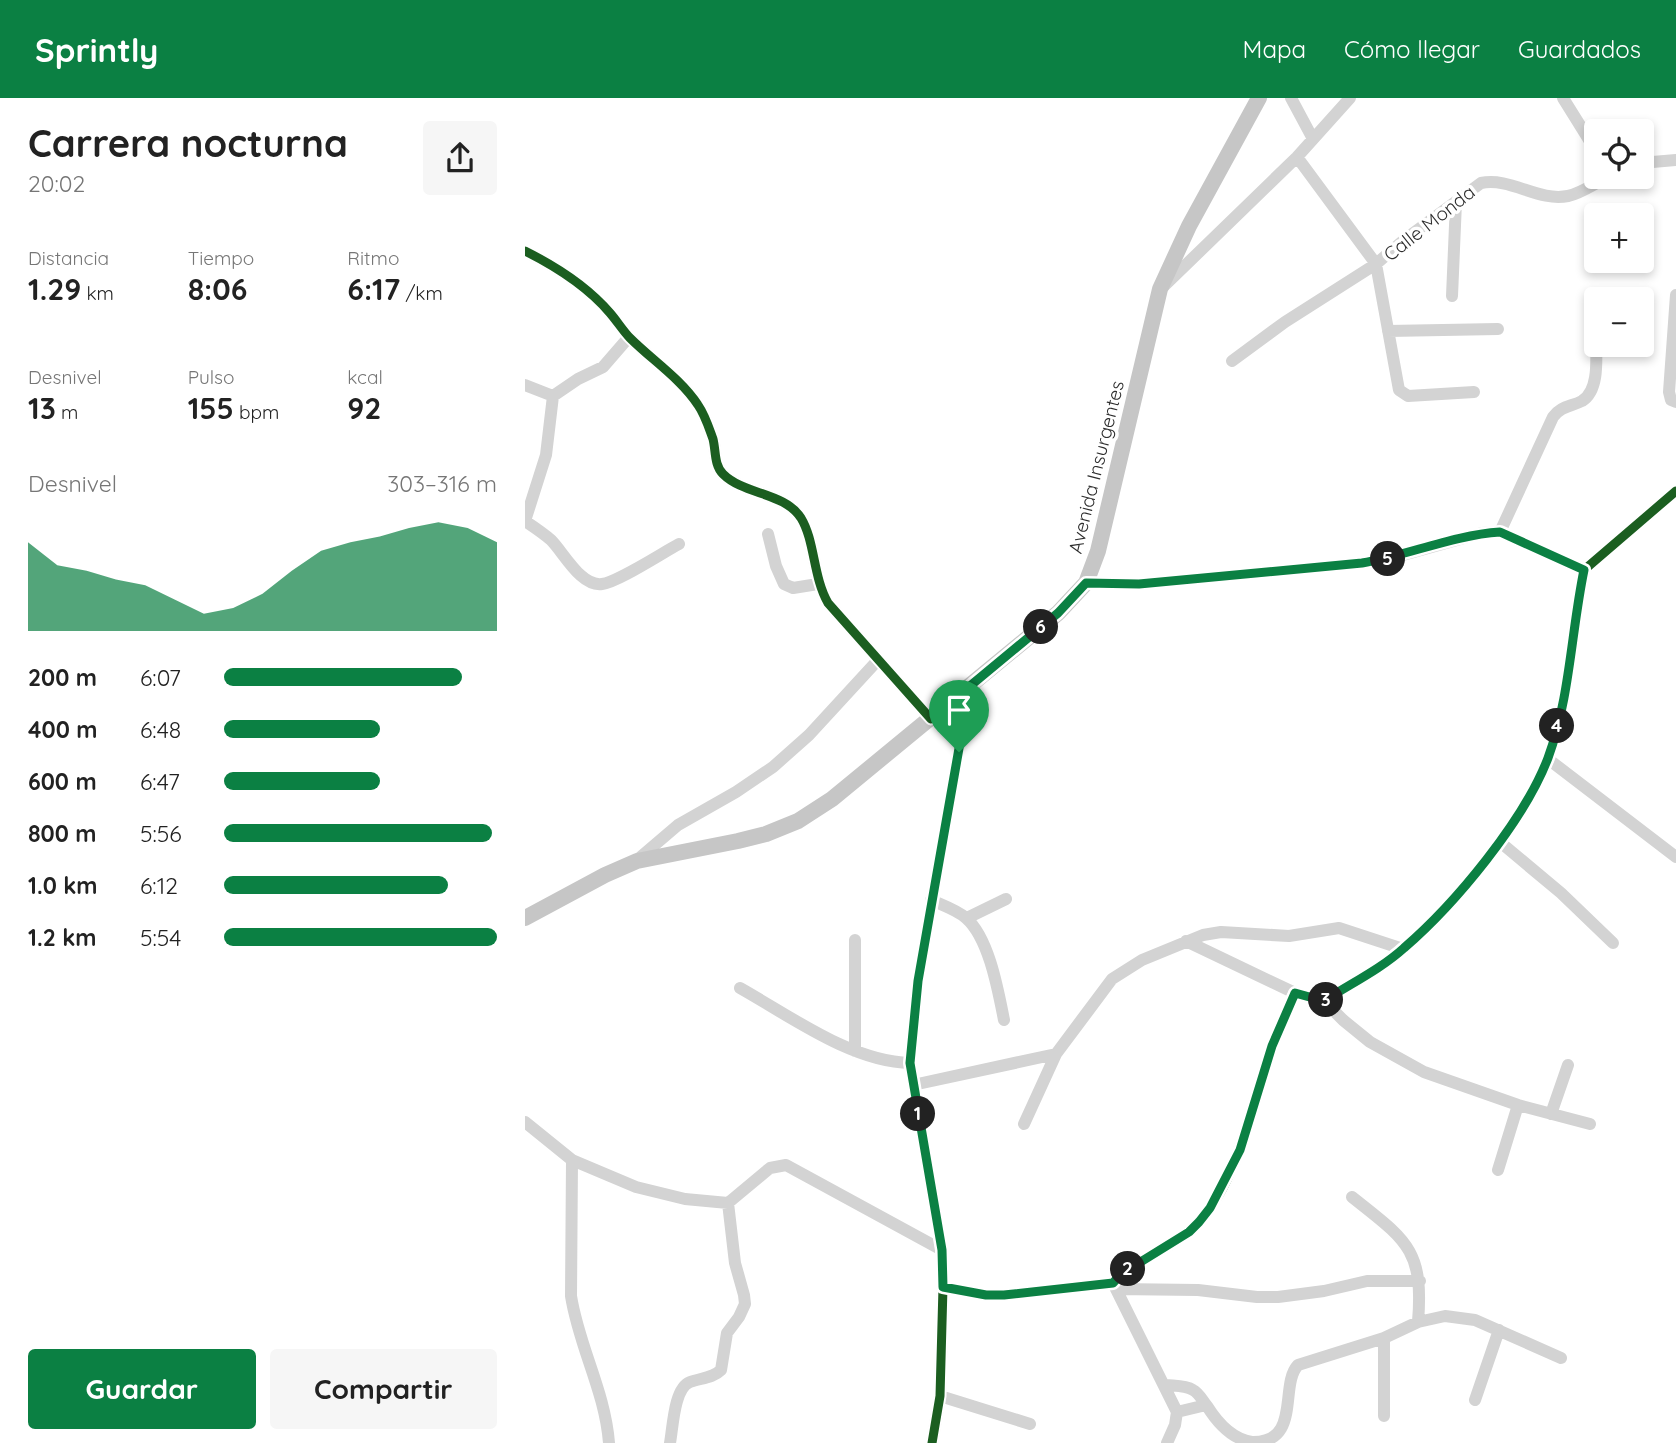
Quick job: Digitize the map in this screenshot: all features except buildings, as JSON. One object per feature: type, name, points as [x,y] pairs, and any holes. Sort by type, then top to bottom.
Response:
[{"type":"main road","name":"Avenida Insurgentes","points":[[525,918],[637,861],[766,834],[797,821],[832,799],[931,719],[1058,613],[1086,583],[1098,551],[1160,289],[1189,226],[1259,98]]},
{"type":"street","points":[[1291,98],[1313,139]]},
{"type":"street","points":[[1160,289],[1297,157],[1350,98]]},
{"type":"street","points":[[1563,98],[1584,132]]},
{"type":"street","name":"Calle Monda","points":[[1297,157],[1375,264],[1471,189],[1491,181],[1553,196],[1584,189]]},
{"type":"street","points":[[1654,162],[1676,160]]},
{"type":"street","points":[[1451,296],[1455,202]]},
{"type":"street","points":[[525,251],[586,289],[629,337],[698,405],[713,441],[720,471],[736,483],[782,502],[797,513],[807,534],[818,584],[828,603],[931,719]]},
{"type":"street","points":[[1232,361],[1304,308],[1375,264],[1398,387],[1402,393],[1408,396],[1474,391]]},
{"type":"street","points":[[1676,295],[1669,397],[1676,402]]},
{"type":"street","points":[[1388,331],[1498,329]]},
{"type":"street","points":[[629,337],[603,367],[553,397],[545,455],[525,521],[551,540],[584,578],[596,584],[604,584],[679,544]]},
{"type":"street","points":[[1500,532],[1553,417],[1560,409],[1582,401],[1591,391],[1595,357]]},
{"type":"street","points":[[525,385],[553,397]]},
{"type":"street","points":[[1324,1001],[1403,949],[1500,842],[1524,805],[1548,759],[1568,678],[1584,570],[1676,491]]},
{"type":"street","points":[[1086,583],[1139,584],[1362,563],[1392,558],[1482,533],[1500,532],[1584,570]]},
{"type":"street","points":[[768,534],[783,584],[793,587],[818,584]]},
{"type":"street","points":[[637,861],[678,825],[773,767],[809,735],[878,660]]},
{"type":"street","points":[[932,1443],[940,1396],[942,1250],[910,1063],[918,981],[970,686]]},
{"type":"street","points":[[1548,759],[1676,856]]},
{"type":"street","points":[[1500,842],[1561,893],[1613,943]]},
{"type":"street","points":[[967,918],[1006,899]]},
{"type":"street","points":[[931,900],[967,918],[990,960],[1004,1020]]},
{"type":"street","points":[[1024,1124],[1056,1054],[1112,979],[1142,960],[1186,941],[1221,932],[1289,936],[1339,928],[1403,949]]},
{"type":"street","points":[[855,940],[855,1051]]},
{"type":"street","points":[[1186,941],[1295,993],[1324,1001],[1370,1042],[1424,1072],[1518,1105],[1590,1124]]},
{"type":"street","points":[[740,988],[855,1051],[884,1061],[910,1063]]},
{"type":"street","points":[[1115,1286],[1126,1270],[1189,1232],[1210,1208],[1240,1150],[1272,1046],[1295,993]]},
{"type":"street","points":[[913,1085],[1056,1054]]},
{"type":"street","points":[[1551,1114],[1568,1065]]},
{"type":"street","points":[[1498,1170],[1518,1105]]},
{"type":"street","points":[[525,1122],[572,1160],[636,1187],[685,1199],[728,1203],[770,1168],[786,1165],[942,1250]]},
{"type":"street","points":[[572,1160],[571,1296],[574,1316],[599,1387],[608,1425],[609,1443]]},
{"type":"street","points":[[1352,1197],[1395,1231],[1415,1260],[1420,1281],[1418,1322]]},
{"type":"street","points":[[670,1443],[680,1391],[687,1383],[714,1375],[721,1370],[727,1333],[745,1304],[735,1263],[728,1203]]},
{"type":"street","points":[[943,1287],[986,1295],[1115,1286],[1278,1297],[1324,1291],[1367,1281],[1420,1281]]},
{"type":"street","points":[[1115,1286],[1177,1412],[1167,1443]]},
{"type":"street","points":[[1166,1385],[1185,1386],[1193,1390],[1220,1424],[1238,1437],[1251,1442],[1270,1440],[1284,1428],[1290,1377],[1299,1365],[1384,1338],[1418,1322],[1445,1316],[1475,1320],[1561,1358]]},
{"type":"street","points":[[1475,1400],[1499,1330]]},
{"type":"street","points":[[1384,1338],[1384,1416]]},
{"type":"street","points":[[940,1396],[1031,1424]]},
{"type":"street","points":[[1177,1412],[1206,1405]]},
{"type":"cycle path","points":[[525,251],[592,294],[630,338],[683,387],[705,417],[717,462],[723,474],[742,486],[785,503],[801,518],[809,537],[819,582],[828,603],[931,719]]},
{"type":"cycle path","points":[[943,1287],[986,1295],[1004,1295],[1113,1283],[1121,1274],[1180,1238],[1197,1224],[1220,1194],[1229,1176],[1272,1049],[1295,993],[1324,1001],[1395,955],[1424,930],[1465,885],[1523,808],[1548,758],[1561,712],[1584,570],[1676,491]]},
{"type":"cycle path","points":[[932,1443],[940,1396],[942,1250],[910,1063],[918,981],[970,686]]},
{"type":"route","points":[[1500,532],[1584,570],[1563,706],[1548,759],[1518,815],[1500,842],[1469,879],[1403,949],[1324,1001],[1295,993],[1272,1046],[1240,1150],[1210,1208],[1189,1232],[1126,1270],[1113,1283],[1004,1295],[986,1295],[943,1287],[942,1250],[910,1063],[918,981],[959,752],[970,686],[1058,613],[1086,583],[1139,584],[1362,563],[1392,558],[1482,533],[1500,532]]}]
